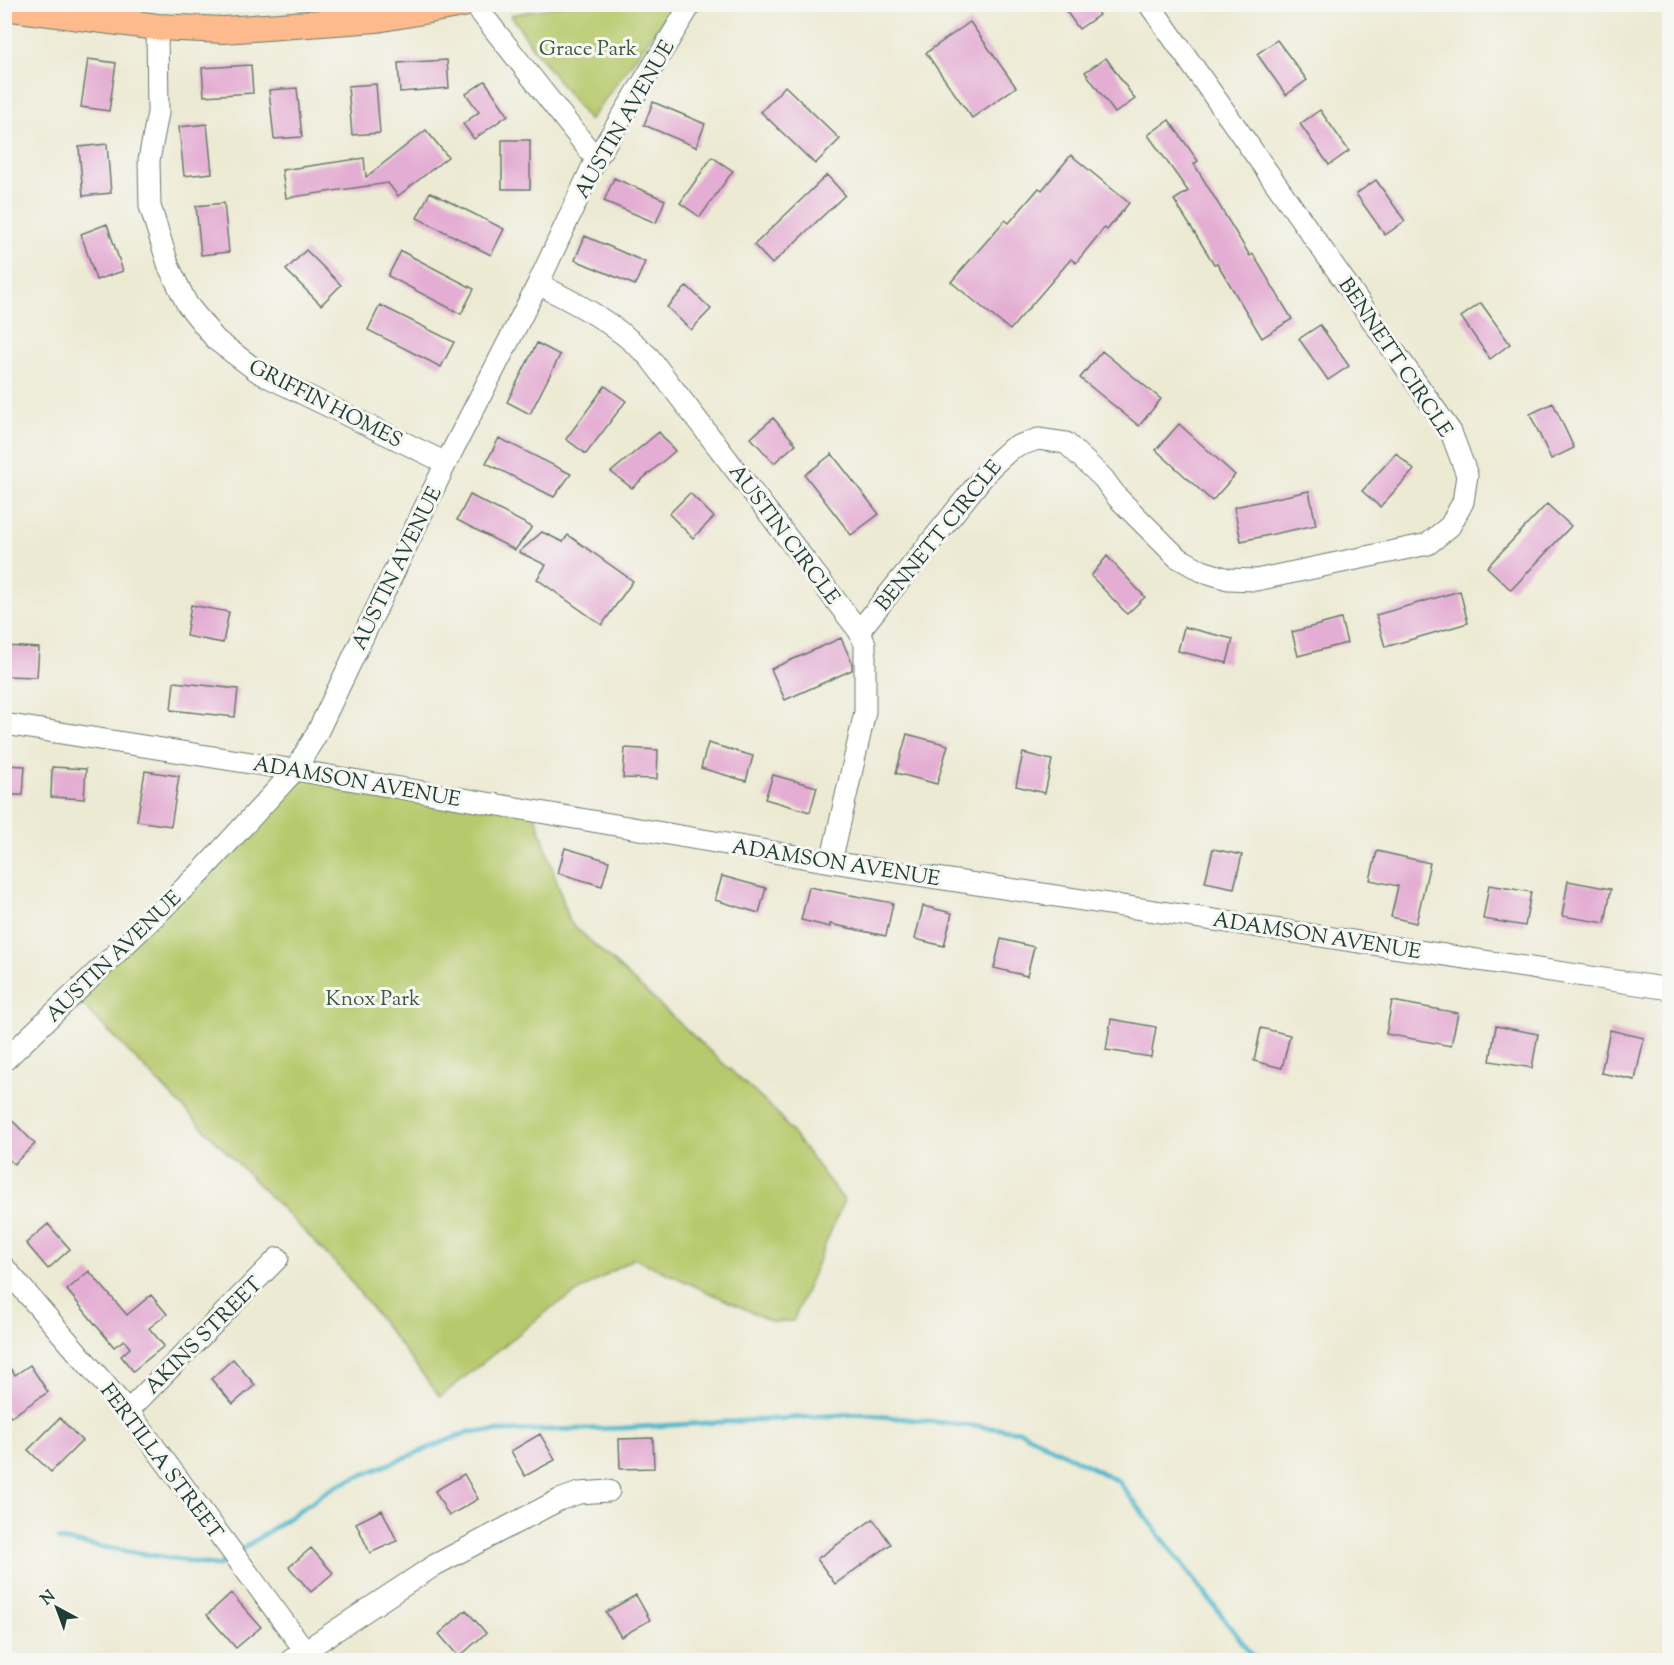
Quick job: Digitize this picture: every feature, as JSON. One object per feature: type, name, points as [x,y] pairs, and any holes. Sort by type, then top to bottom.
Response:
[{"type":"main road","points":[[4,7],[158,27],[224,30],[377,19],[463,4]]},
{"type":"street","points":[[474,4],[596,159]]},
{"type":"street","name":"AUSTIN AVENUE","points":[[4,1061],[202,870],[295,770],[316,735],[446,463],[538,284],[596,159],[691,4]]},
{"type":"street","name":"BENNETT CIRCLE","points":[[860,631],[992,467],[1012,448],[1038,439],[1066,443],[1103,478],[1117,497],[1177,557],[1202,571],[1228,579],[1256,580],[1428,544],[1450,526],[1463,502],[1467,475],[1450,432],[1149,4]]},
{"type":"street","name":"GRIFFIN HOMES","points":[[158,27],[158,113],[149,160],[150,206],[169,267],[187,304],[216,340],[261,373],[446,463]]},
{"type":"street","name":"AUSTIN CIRCLE","points":[[538,284],[591,311],[629,338],[649,357],[860,631],[864,644],[865,712],[831,862]]},
{"type":"street","name":"ADAMSON AVENUE","points":[[4,724],[295,770],[831,862],[1670,989]]},
{"type":"street","name":"AKINS STREET","points":[[128,1411],[278,1258]]},
{"type":"street","name":"FERTILLA STREET","points":[[4,1267],[128,1411],[302,1657]]},
{"type":"street","points":[[302,1657],[435,1564],[560,1500],[579,1493],[609,1491]]},
{"type":"green space","name":"Grace Park","points":[[564,5],[674,5],[589,121],[532,47],[511,15]]},
{"type":"green space","name":"Knox Park","points":[[295,770],[534,811],[570,922],[777,1113],[844,1200],[793,1321],[773,1322],[634,1258],[551,1308],[440,1397],[342,1270],[73,995]]},
{"type":"building","points":[[1061,4],[1092,4],[1099,15],[1079,29]]},
{"type":"building","points":[[970,22],[1016,87],[972,118],[926,53]]},
{"type":"building","points":[[1277,40],[1307,80],[1286,95],[1257,54]]},
{"type":"building","points":[[1106,58],[1135,99],[1115,113],[1085,72]]},
{"type":"building","points":[[88,59],[116,63],[109,111],[81,107]]},
{"type":"building","points":[[447,60],[449,88],[400,92],[398,63]]},
{"type":"building","points":[[251,65],[253,93],[204,96],[202,68]]},
{"type":"building","points":[[485,81],[508,115],[474,139],[463,124],[479,112],[466,94]]},
{"type":"building","points":[[376,84],[380,133],[352,135],[348,86]]},
{"type":"building","points":[[785,86],[840,139],[815,164],[761,112]]},
{"type":"building","points":[[297,88],[302,137],[274,139],[269,90]]},
{"type":"building","points":[[653,102],[705,124],[696,147],[644,125]]},
{"type":"building","points":[[1320,110],[1349,151],[1329,165],[1300,124]]},
{"type":"building","points":[[1169,120],[1198,161],[1194,164],[1250,256],[1253,254],[1292,319],[1262,338],[1217,263],[1214,264],[1174,200],[1188,191],[1148,135]]},
{"type":"building","points":[[207,124],[212,173],[184,176],[179,127]]},
{"type":"building","points":[[426,130],[448,157],[398,196],[388,183],[286,198],[282,170],[364,158],[366,177]]},
{"type":"building","points":[[502,140],[530,140],[530,189],[502,189]]},
{"type":"building","points":[[107,144],[111,193],[83,196],[79,147]]},
{"type":"building","points":[[1071,155],[1129,203],[1107,230],[1104,228],[1076,263],[1071,259],[1010,330],[951,282],[1005,220],[1009,223],[1039,188],[1042,190]]},
{"type":"building","points":[[712,157],[733,171],[700,217],[680,203]]},
{"type":"building","points":[[827,175],[845,195],[772,264],[754,245]]},
{"type":"building","points":[[614,178],[665,200],[656,223],[604,201]]},
{"type":"building","points":[[1376,180],[1405,221],[1385,235],[1356,194]]},
{"type":"building","points":[[430,192],[504,229],[491,255],[417,218]]},
{"type":"building","points":[[224,203],[229,252],[201,255],[196,206]]},
{"type":"building","points":[[107,224],[123,271],[96,280],[81,234]]},
{"type":"building","points":[[585,236],[645,262],[635,285],[575,260]]},
{"type":"building","points":[[306,250],[341,285],[321,305],[286,270]]},
{"type":"building","points":[[401,251],[474,289],[461,314],[388,276]]},
{"type":"building","points":[[687,286],[711,309],[691,330],[667,307]]},
{"type":"building","points":[[1481,303],[1510,344],[1490,359],[1461,317]]},
{"type":"building","points":[[380,305],[454,342],[441,367],[368,330]]},
{"type":"building","points":[[1320,325],[1349,366],[1328,380],[1299,339]]},
{"type":"building","points":[[537,343],[560,355],[530,414],[507,402]]},
{"type":"building","points":[[1102,351],[1161,399],[1139,426],[1080,378]]},
{"type":"building","points":[[605,386],[626,401],[586,454],[566,439]]},
{"type":"building","points":[[1553,403],[1574,448],[1551,459],[1530,414]]},
{"type":"building","points":[[773,418],[796,444],[774,463],[751,438]]},
{"type":"building","points":[[1179,424],[1235,475],[1212,501],[1156,450]]},
{"type":"building","points":[[659,432],[675,451],[632,488],[611,472]]},
{"type":"building","points":[[499,438],[571,474],[554,497],[486,463]]},
{"type":"building","points":[[1396,453],[1414,470],[1380,507],[1362,491]]},
{"type":"building","points":[[832,454],[879,514],[851,535],[805,475]]},
{"type":"building","points":[[1309,491],[1316,525],[1241,541],[1234,507]]},
{"type":"building","points":[[690,493],[714,517],[693,538],[669,514]]},
{"type":"building","points":[[470,495],[532,527],[515,550],[457,520]]},
{"type":"building","points":[[1547,504],[1571,526],[1511,590],[1487,567]]},
{"type":"building","points":[[542,532],[563,542],[568,535],[633,581],[602,625],[537,579],[546,565],[519,552]]},
{"type":"building","points":[[1107,556],[1145,597],[1127,614],[1091,576]]},
{"type":"building","points":[[1460,591],[1468,623],[1385,647],[1376,615]]},
{"type":"building","points":[[191,605],[229,612],[223,643],[186,636]]},
{"type":"building","points":[[1341,619],[1347,643],[1298,656],[1292,632]]},
{"type":"building","points":[[1184,627],[1233,639],[1227,663],[1178,651]]},
{"type":"building","points":[[841,638],[852,663],[852,670],[785,700],[771,669]]},
{"type":"building","points":[[5,646],[39,648],[37,677],[4,676]]},
{"type":"building","points":[[174,682],[238,689],[235,717],[171,710]]},
{"type":"building","points":[[907,734],[948,745],[937,784],[896,773]]},
{"type":"building","points":[[708,743],[753,756],[746,781],[701,768]]},
{"type":"building","points":[[625,748],[658,750],[657,779],[623,778]]},
{"type":"building","points":[[1023,753],[1052,760],[1045,793],[1016,786]]},
{"type":"building","points":[[4,765],[25,766],[23,795],[4,795]]},
{"type":"building","points":[[52,767],[86,769],[84,799],[51,797]]},
{"type":"building","points":[[145,771],[179,776],[171,826],[137,821]]},
{"type":"building","points":[[773,775],[817,787],[810,812],[765,799]]},
{"type":"building","points":[[565,848],[609,861],[602,886],[558,873]]},
{"type":"building","points":[[1213,849],[1242,855],[1234,888],[1205,882]]},
{"type":"building","points":[[1377,851],[1430,863],[1416,923],[1391,917],[1398,886],[1370,880]]},
{"type":"building","points":[[722,876],[766,888],[759,913],[715,900]]},
{"type":"building","points":[[1568,881],[1611,889],[1605,923],[1562,916]]},
{"type":"building","points":[[1489,885],[1531,892],[1525,926],[1483,919]]},
{"type":"building","points":[[809,887],[893,903],[886,936],[801,920]]},
{"type":"building","points":[[923,906],[952,913],[944,946],[915,939]]},
{"type":"building","points":[[1001,939],[1034,947],[1027,976],[994,968]]},
{"type":"building","points":[[1392,1001],[1458,1013],[1451,1046],[1386,1034]]},
{"type":"building","points":[[1111,1019],[1156,1027],[1151,1057],[1106,1050]]},
{"type":"building","points":[[1496,1026],[1538,1034],[1532,1068],[1490,1061]]},
{"type":"building","points":[[1261,1028],[1290,1035],[1282,1068],[1254,1061]]},
{"type":"building","points":[[1610,1030],[1644,1038],[1635,1080],[1601,1073]]},
{"type":"building","points":[[4,1112],[35,1144],[14,1164],[4,1155]]},
{"type":"building","points":[[48,1224],[70,1249],[48,1269],[26,1243]]},
{"type":"building","points":[[89,1271],[127,1315],[151,1295],[167,1314],[149,1328],[164,1346],[133,1371],[121,1356],[130,1348],[124,1340],[114,1347],[67,1290]]},
{"type":"building","points":[[233,1359],[255,1385],[233,1404],[211,1379]]},
{"type":"building","points":[[4,1360],[15,1375],[30,1365],[48,1392],[11,1417],[4,1407]]},
{"type":"building","points":[[60,1418],[82,1441],[51,1472],[28,1450]]},
{"type":"building","points":[[540,1434],[555,1460],[525,1476],[511,1451]]},
{"type":"building","points":[[653,1438],[654,1468],[620,1469],[619,1439]]},
{"type":"building","points":[[464,1474],[478,1499],[449,1516],[435,1491]]},
{"type":"building","points":[[382,1510],[397,1541],[370,1553],[356,1523]]},
{"type":"building","points":[[873,1519],[891,1544],[835,1584],[817,1559]]},
{"type":"building","points":[[311,1548],[333,1573],[311,1592],[289,1567]]},
{"type":"building","points":[[231,1593],[261,1627],[236,1648],[207,1615]]},
{"type":"building","points":[[636,1595],[650,1620],[621,1637],[606,1612]]},
{"type":"building","points":[[466,1610],[486,1633],[459,1657],[439,1634]]},
{"type":"waterway","points":[[238,1552],[335,1486],[468,1432],[622,1428],[860,1414],[1020,1431],[1118,1481],[1256,1660]]},
{"type":"waterway","points":[[59,1540],[218,1566],[230,1557]]}]
